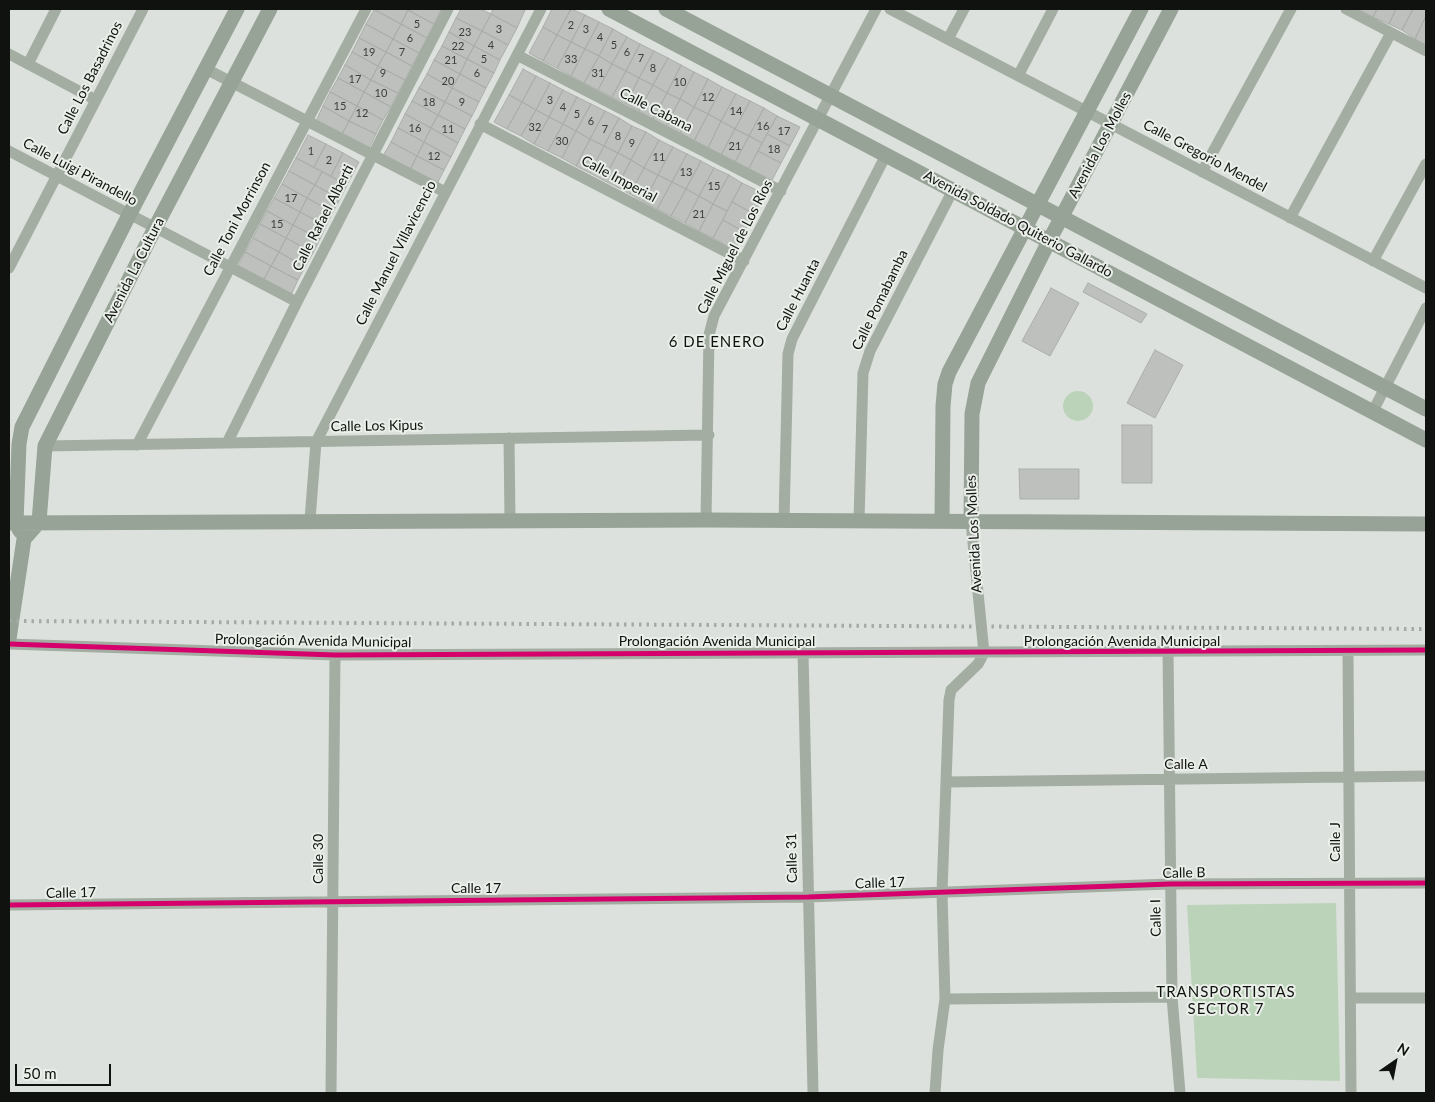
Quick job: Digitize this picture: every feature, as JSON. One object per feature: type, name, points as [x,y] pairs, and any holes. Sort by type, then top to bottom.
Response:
[{"type":"street","points":[[28,64],[56,9]]},
{"type":"street","name":"Calle Los Basadrinos","points":[[9,268],[14,245],[56,176],[143,9]]},
{"type":"street","name":"Avenida La Cultura","points":[[24,539],[12,523],[22,428],[129,215],[237,9]]},
{"type":"street","name":"Avenida La Cultura","points":[[39,522],[45,446],[155,228],[270,9]]},
{"type":"street","name":"Calle Toni Morrinson","points":[[137,445],[229,266],[366,9]]},
{"type":"street","name":"Calle Rafael Alberti","points":[[227,443],[372,154],[448,9]]},
{"type":"street","name":"Calle Manuel Villavicencio","points":[[310,520],[316,442],[541,9]]},
{"type":"street","name":"Avenida Soldado Quiterio Gallardo","points":[[609,9],[1426,440]]},
{"type":"street","name":"Avenida Soldado Quiterio Gallardo","points":[[666,9],[1426,409]]},
{"type":"street","name":"Calle Miguel de Los Ríos","points":[[706,520],[709,435],[709,335],[714,316],[876,9]]},
{"type":"street","name":"Calle Gregorio Mendel","points":[[890,9],[1426,288]]},
{"type":"street","points":[[948,39],[964,9]]},
{"type":"street","points":[[1018,76],[1053,9]]},
{"type":"street","name":"Avenida Los Molles","points":[[942,521],[943,406],[945,384],[1141,9]]},
{"type":"street","name":"Avenida Los Molles","points":[[984,653],[971,522],[972,414],[975,392],[1049,241],[1171,9]]},
{"type":"street","points":[[1202,172],[1291,9]]},
{"type":"street","points":[[1346,9],[1426,51]]},
{"type":"street","points":[[1290,218],[1391,33]]},
{"type":"street","points":[[9,54],[96,100]]},
{"type":"street","name":"Calle Cabana","points":[[517,55],[781,191]]},
{"type":"street","points":[[206,68],[445,192]]},
{"type":"street","name":"Calle Imperial","points":[[480,124],[744,261]]},
{"type":"street","name":"Calle Luigi Pirandello","points":[[9,151],[297,302]]},
{"type":"street","name":"Calle Huanta","points":[[784,521],[788,354],[792,339],[886,154]]},
{"type":"street","points":[[1373,261],[1426,164]]},
{"type":"street","name":"Calle Pomabamba","points":[[859,521],[863,373],[870,351],[953,190]]},
{"type":"street","points":[[1373,411],[1426,308]]},
{"type":"street","name":"Calle Los Kipus","points":[[45,446],[709,435]]},
{"type":"street","points":[[508,438],[510,520]]},
{"type":"street","points":[[12,523],[310,520],[706,520],[1426,524]]},
{"type":"street","points":[[9,639],[24,539],[39,522]]},
{"type":"street","name":"Prolongación Avenida Municipal","points":[[9,644],[335,654],[1426,650]]},
{"type":"street","name":"Calle I","points":[[1168,651],[1172,997],[1180,1093]]},
{"type":"street","name":"Calle J","points":[[1348,651],[1351,1093]]},
{"type":"street","name":"Calle 31","points":[[803,652],[813,1093]]},
{"type":"street","points":[[935,1093],[938,1050],[945,998],[942,892],[949,700],[952,690],[978,664],[984,653]]},
{"type":"street","name":"Calle 30","points":[[331,1093],[335,654]]},
{"type":"street","name":"Calle A","points":[[946,782],[1426,776]]},
{"type":"street","name":"Calle B","points":[[942,892],[1170,884],[1426,883]]},
{"type":"street","name":"Calle 17","points":[[9,905],[333,900],[808,897],[942,892]]},
{"type":"street","points":[[945,998],[1172,997]]},
{"type":"street","points":[[1351,998],[1426,998]]},
{"type":"green space","points":[[1078,391],[1089,395],[1093,406],[1089,417],[1078,421],[1067,417],[1063,406],[1067,395]]},
{"type":"green space","points":[[1336,903],[1340,1081],[1197,1078],[1187,905]]},
{"type":"building","points":[[374,9],[405,9],[408,10],[401,24]]},
{"type":"building","points":[[409,9],[440,9],[441,10],[434,24]]},
{"type":"building","points":[[461,9],[481,9],[491,14],[482,31],[456,18]]},
{"type":"building","points":[[493,9],[525,10],[517,28],[491,14]]},
{"type":"building","points":[[552,9],[571,9],[557,35],[543,27]]},
{"type":"building","points":[[571,9],[585,15],[571,42],[557,35]]},
{"type":"building","points":[[1358,9],[1377,9],[1373,17]]},
{"type":"building","points":[[1377,9],[1396,9],[1389,24],[1373,17]]},
{"type":"building","points":[[1396,9],[1413,9],[1402,30],[1389,24]]},
{"type":"building","points":[[1413,9],[1426,9],[1426,16],[1415,39],[1402,30]]},
{"type":"building","points":[[374,10],[401,24],[393,39],[366,24]]},
{"type":"building","points":[[408,10],[434,24],[427,38],[401,24]]},
{"type":"building","points":[[491,14],[517,28],[508,45],[482,31]]},
{"type":"building","points":[[585,15],[599,22],[585,49],[571,42]]},
{"type":"building","points":[[1426,16],[1426,45],[1415,39]]},
{"type":"building","points":[[456,18],[482,31],[474,46],[449,32]]},
{"type":"building","points":[[599,22],[613,29],[599,56],[585,49]]},
{"type":"building","points":[[366,24],[393,39],[386,52],[359,38]]},
{"type":"building","points":[[401,24],[427,38],[419,53],[393,39]]},
{"type":"building","points":[[543,27],[557,35],[543,61],[529,53]]},
{"type":"building","points":[[613,29],[627,37],[612,64],[599,56]]},
{"type":"building","points":[[482,31],[508,45],[500,60],[474,46]]},
{"type":"building","points":[[449,32],[474,46],[467,59],[442,46]]},
{"type":"building","points":[[557,35],[571,42],[557,68],[543,61]]},
{"type":"building","points":[[627,37],[640,44],[626,71],[612,64]]},
{"type":"building","points":[[359,38],[386,52],[378,66],[352,52]]},
{"type":"building","points":[[393,39],[419,53],[412,66],[386,52]]},
{"type":"building","points":[[571,42],[585,49],[571,76],[557,68]]},
{"type":"building","points":[[640,44],[654,51],[639,78],[626,71]]},
{"type":"building","points":[[442,46],[467,59],[460,74],[434,60]]},
{"type":"building","points":[[474,46],[500,60],[494,73],[467,59]]},
{"type":"building","points":[[585,49],[599,56],[584,83],[571,76]]},
{"type":"building","points":[[654,51],[668,58],[653,85],[639,78]]},
{"type":"building","points":[[352,52],[378,66],[371,80],[345,65]]},
{"type":"building","points":[[386,52],[412,66],[405,80],[378,66]]},
{"type":"building","points":[[599,56],[612,64],[598,90],[584,83]]},
{"type":"building","points":[[668,58],[681,65],[667,93],[653,85]]},
{"type":"building","points":[[467,59],[494,73],[486,88],[460,74]]},
{"type":"building","points":[[434,60],[460,74],[452,88],[427,74]]},
{"type":"building","points":[[612,64],[626,71],[612,97],[598,90]]},
{"type":"building","points":[[345,65],[371,80],[364,92],[338,78]]},
{"type":"building","points":[[681,65],[694,72],[680,99],[667,93]]},
{"type":"building","points":[[378,66],[405,80],[398,93],[371,80]]},
{"type":"building","points":[[523,69],[536,76],[522,102],[509,95]]},
{"type":"building","points":[[626,71],[639,78],[626,104],[612,97]]},
{"type":"building","points":[[694,72],[708,79],[694,107],[680,99]]},
{"type":"building","points":[[427,74],[452,88],[445,102],[419,88]]},
{"type":"building","points":[[460,74],[486,88],[479,102],[452,88]]},
{"type":"building","points":[[536,76],[550,83],[536,110],[522,102]]},
{"type":"building","points":[[338,78],[364,92],[357,106],[330,92]]},
{"type":"building","points":[[639,78],[653,85],[639,111],[626,104]]},
{"type":"building","points":[[708,79],[722,87],[708,114],[694,107]]},
{"type":"building","points":[[371,80],[398,93],[391,107],[364,92]]},
{"type":"building","points":[[550,83],[563,90],[549,117],[536,110]]},
{"type":"building","points":[[653,85],[667,93],[653,119],[639,111]]},
{"type":"building","points":[[722,87],[736,94],[721,121],[708,114]]},
{"type":"building","points":[[419,88],[445,102],[438,115],[412,101]]},
{"type":"building","points":[[452,88],[479,102],[472,116],[445,102]]},
{"type":"building","points":[[563,90],[577,97],[563,124],[549,117]]},
{"type":"building","points":[[330,92],[357,106],[349,121],[323,106]]},
{"type":"building","points":[[364,92],[391,107],[383,120],[357,106]]},
{"type":"building","points":[[667,93],[680,99],[666,126],[653,119]]},
{"type":"building","points":[[736,94],[750,101],[735,129],[721,121]]},
{"type":"building","points":[[509,95],[522,102],[507,129],[494,122]]},
{"type":"building","points":[[577,97],[591,104],[576,131],[563,124]]},
{"type":"building","points":[[680,99],[694,107],[680,133],[666,126]]},
{"type":"building","points":[[412,101],[438,115],[431,128],[405,114]]},
{"type":"building","points":[[750,101],[764,108],[749,136],[735,129]]},
{"type":"building","points":[[445,102],[472,116],[465,129],[438,115]]},
{"type":"building","points":[[522,102],[536,110],[521,136],[507,129]]},
{"type":"building","points":[[591,104],[605,111],[590,139],[576,131]]},
{"type":"building","points":[[323,106],[349,121],[342,134],[316,121]]},
{"type":"building","points":[[357,106],[383,120],[376,134],[349,121]]},
{"type":"building","points":[[694,107],[708,114],[694,141],[680,133]]},
{"type":"building","points":[[764,108],[777,116],[762,143],[749,136]]},
{"type":"building","points":[[536,110],[549,117],[534,144],[521,136]]},
{"type":"building","points":[[605,111],[619,118],[604,146],[590,139]]},
{"type":"building","points":[[405,114],[431,128],[424,142],[398,128]]},
{"type":"building","points":[[708,114],[721,121],[708,148],[694,141]]},
{"type":"building","points":[[438,115],[465,129],[458,143],[431,128]]},
{"type":"building","points":[[777,116],[800,127],[790,146],[767,134]]},
{"type":"building","points":[[549,117],[563,124],[548,151],[534,144]]},
{"type":"building","points":[[619,118],[632,126],[618,153],[604,146]]},
{"type":"building","points":[[349,121],[376,134],[369,148],[342,134]]},
{"type":"building","points":[[721,121],[735,129],[721,155],[708,148]]},
{"type":"building","points":[[563,124],[576,131],[562,158],[548,151]]},
{"type":"building","points":[[632,126],[646,132],[631,160],[618,153]]},
{"type":"building","points":[[398,128],[424,142],[417,156],[391,142]]},
{"type":"building","points":[[431,128],[458,143],[451,157],[424,142]]},
{"type":"building","points":[[735,129],[749,136],[735,162],[721,155]]},
{"type":"building","points":[[576,131],[590,139],[576,166],[562,158]]},
{"type":"building","points":[[646,132],[659,140],[644,168],[631,160]]},
{"type":"building","points":[[767,134],[790,146],[781,163],[758,151]]},
{"type":"building","points":[[308,135],[326,144],[314,167],[296,158]]},
{"type":"building","points":[[749,136],[762,143],[748,170],[735,162]]},
{"type":"building","points":[[590,139],[604,146],[590,173],[576,166]]},
{"type":"building","points":[[659,140],[673,147],[658,175],[644,168]]},
{"type":"building","points":[[391,142],[417,156],[410,170],[383,156]]},
{"type":"building","points":[[424,142],[451,157],[444,170],[417,156]]},
{"type":"building","points":[[326,144],[343,153],[331,176],[314,167]]},
{"type":"building","points":[[604,146],[618,153],[603,180],[590,173]]},
{"type":"building","points":[[673,147],[687,154],[672,182],[658,175]]},
{"type":"building","points":[[758,151],[781,163],[771,182],[748,170]]},
{"type":"building","points":[[343,153],[359,162],[347,185],[331,176]]},
{"type":"building","points":[[618,153],[631,160],[617,187],[603,180]]},
{"type":"building","points":[[687,154],[701,161],[686,189],[672,182]]},
{"type":"building","points":[[417,156],[444,170],[437,184],[410,170]]},
{"type":"building","points":[[296,158],[322,172],[315,185],[289,171]]},
{"type":"building","points":[[631,160],[644,168],[630,194],[617,187]]},
{"type":"building","points":[[701,161],[714,168],[699,196],[686,189]]},
{"type":"building","points":[[644,168],[658,175],[644,202],[630,194]]},
{"type":"building","points":[[714,168],[729,175],[713,204],[699,196]]},
{"type":"building","points":[[289,171],[315,185],[307,198],[282,184]]},
{"type":"building","points":[[322,172],[347,185],[340,199],[315,185]]},
{"type":"building","points":[[658,175],[672,182],[657,209],[644,202]]},
{"type":"building","points":[[729,175],[742,183],[727,211],[713,204]]},
{"type":"building","points":[[672,182],[686,189],[671,216],[657,209]]},
{"type":"building","points":[[742,183],[765,194],[754,214],[732,202]]},
{"type":"building","points":[[282,184],[307,198],[300,212],[274,198]]},
{"type":"building","points":[[315,185],[340,199],[333,212],[307,198]]},
{"type":"building","points":[[686,189],[699,196],[685,223],[671,216]]},
{"type":"building","points":[[699,196],[713,204],[699,231],[685,223]]},
{"type":"building","points":[[274,198],[300,212],[293,225],[267,211]]},
{"type":"building","points":[[307,198],[333,212],[326,226],[300,212]]},
{"type":"building","points":[[732,202],[754,214],[744,232],[723,220]]},
{"type":"building","points":[[713,204],[727,211],[713,238],[699,231]]},
{"type":"building","points":[[267,211],[293,225],[286,238],[260,224]]},
{"type":"building","points":[[300,212],[326,226],[320,239],[293,225]]},
{"type":"building","points":[[723,220],[744,232],[735,250],[713,238]]},
{"type":"building","points":[[260,224],[286,238],[279,252],[253,238]]},
{"type":"building","points":[[293,225],[320,239],[313,253],[286,238]]},
{"type":"building","points":[[253,238],[279,252],[271,266],[245,252]]},
{"type":"building","points":[[286,238],[313,253],[305,267],[279,252]]},
{"type":"building","points":[[245,252],[271,266],[263,281],[238,267]]},
{"type":"building","points":[[279,252],[305,267],[298,280],[271,266]]},
{"type":"building","points":[[271,266],[298,280],[291,295],[263,281]]},
{"type":"building","points":[[1088,283],[1147,314],[1141,323],[1083,292]]},
{"type":"building","points":[[1051,288],[1079,303],[1050,356],[1022,341]]},
{"type":"building","points":[[1155,350],[1183,365],[1155,418],[1127,403]]},
{"type":"building","points":[[1122,425],[1152,425],[1152,483],[1122,483]]},
{"type":"building","points":[[1019,469],[1079,469],[1079,499],[1020,499]]},
{"type":"railway","points":[[9,621],[1426,629]]},
{"type":"cycle path","points":[[9,644],[335,655],[1426,650]]},
{"type":"cycle path","points":[[9,905],[808,897],[1170,884],[1426,883]]},
{"type":"district","name":"6 DE ENERO","points":[[717,342]]},
{"type":"district","name":"TRANSPORTISTAS SECTOR 7","points":[[1226,1000]]}]
